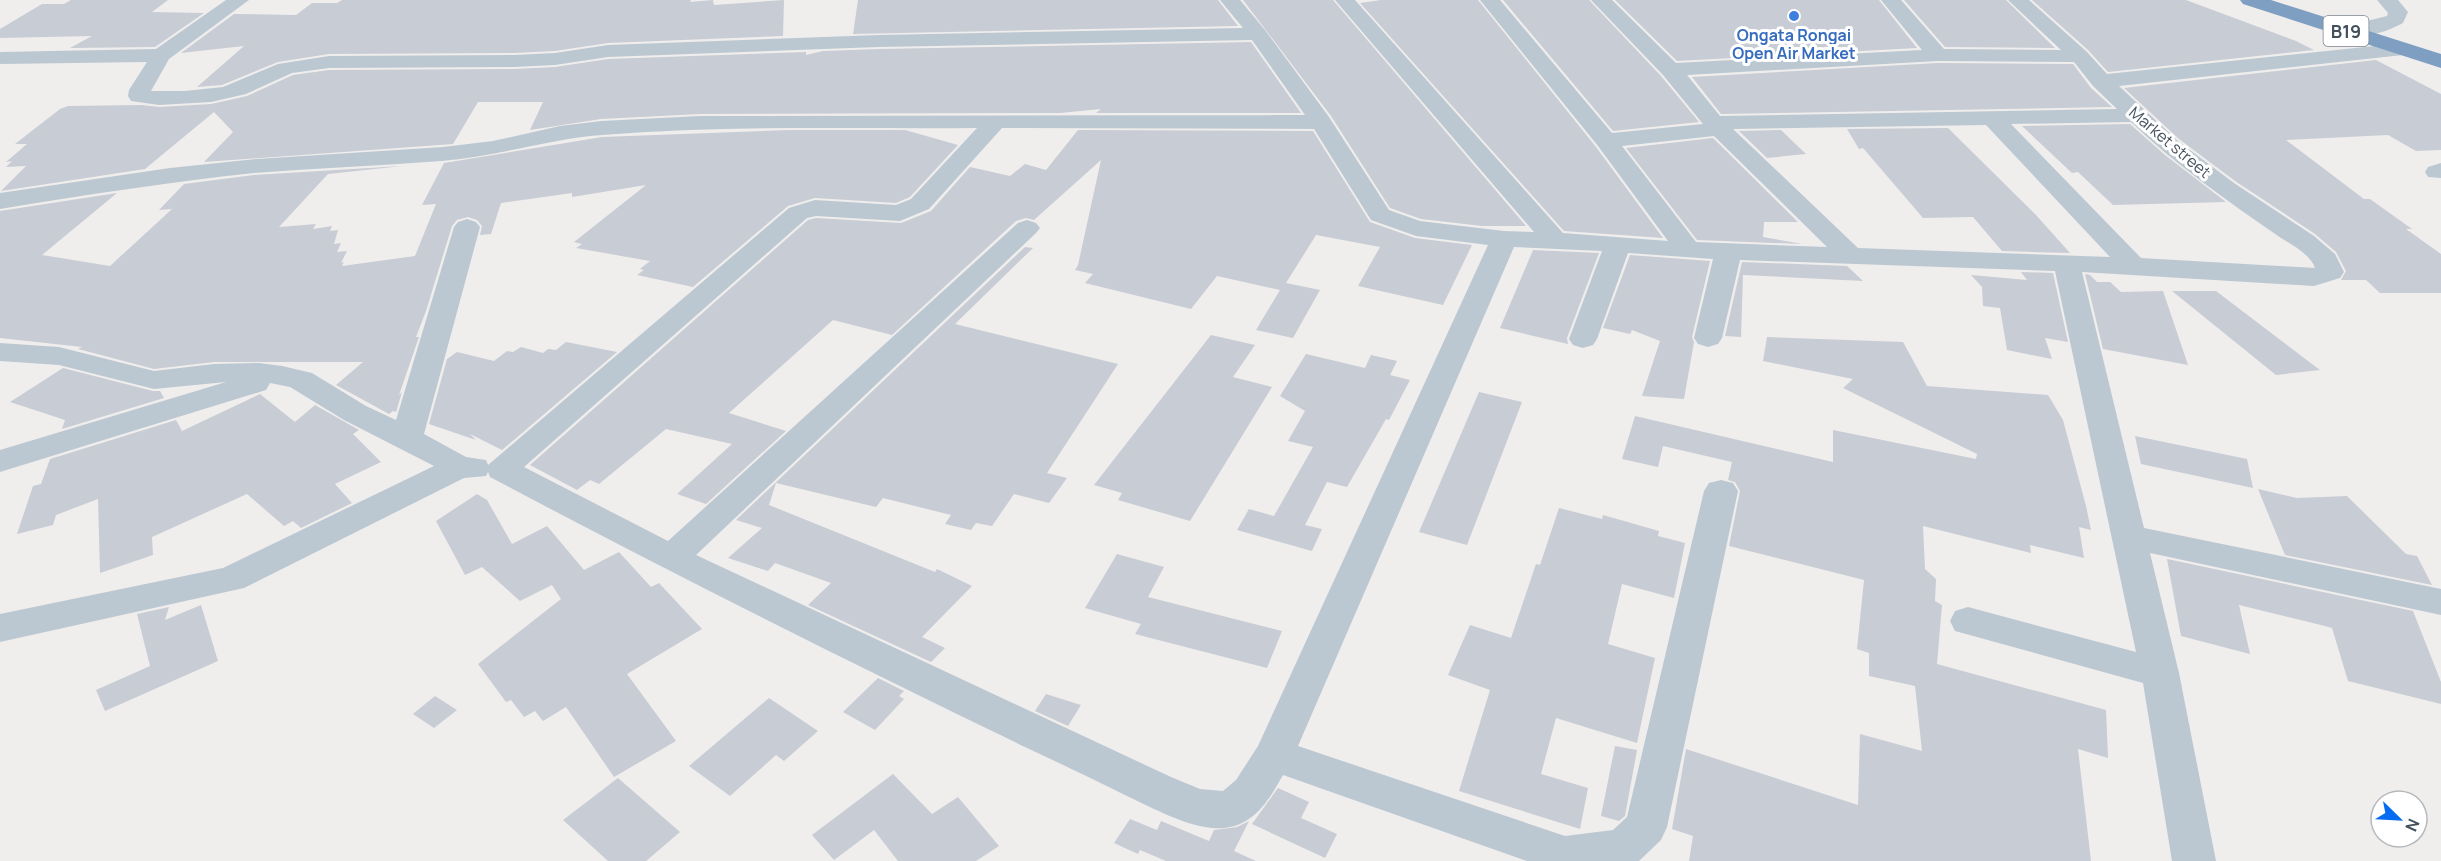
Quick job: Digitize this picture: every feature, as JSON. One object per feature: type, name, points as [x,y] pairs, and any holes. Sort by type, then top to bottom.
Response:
[{"type":"highway","name":"B19","points":[[2250,0],[2441,61]]},
{"type":"street","points":[[239,0],[161,55],[140,90],[139,96],[167,99],[222,93],[242,87],[279,70],[303,64],[329,62],[514,61],[555,59],[608,51],[879,41],[1258,34]]},
{"type":"street","points":[[1230,0],[1258,34],[1321,122],[1380,216],[1416,228],[1504,238],[1688,250],[2133,266]]},
{"type":"street","points":[[1345,0],[1555,240]]},
{"type":"street","points":[[1491,0],[1606,141],[1688,250]]},
{"type":"street","points":[[1601,0],[1671,69],[1716,126],[1851,256]]},
{"type":"street","points":[[1891,0],[1938,55]]},
{"type":"street","name":"Market street","points":[[2019,0],[2080,56],[2101,81],[2180,153],[2312,248],[2326,260],[2330,272],[2314,278],[2133,266]]},
{"type":"street","points":[[2349,32],[2386,24],[2396,19],[2398,12],[2387,0]]},
{"type":"street","points":[[2101,81],[2403,49]]},
{"type":"street","points":[[0,58],[161,55]]},
{"type":"street","points":[[1671,69],[1938,55],[2080,56]]},
{"type":"street","points":[[1606,141],[1716,126],[1913,118],[2137,115]]},
{"type":"street","points":[[1992,118],[2133,266]]},
{"type":"street","points":[[502,469],[798,213],[815,208],[900,213],[909,211],[920,204],[996,121]]},
{"type":"street","points":[[0,201],[214,170],[443,154],[493,148],[560,133],[601,128],[700,123],[1321,122]]},
{"type":"street","points":[[407,438],[467,226]]},
{"type":"street","points":[[671,558],[1027,228]]},
{"type":"street","points":[[0,352],[59,356],[154,380],[214,373],[259,372],[301,380],[355,413],[460,467],[502,469],[671,558],[911,675],[1156,790],[1199,807],[1220,811],[1243,801],[1274,755],[1504,238]]},
{"type":"street","points":[[1583,339],[1617,246]]},
{"type":"street","points":[[1708,338],[1728,252]]},
{"type":"street","points":[[2067,265],[2160,673],[2194,861]]},
{"type":"street","points":[[0,461],[282,375]]},
{"type":"street","points":[[0,628],[231,579],[460,467]]},
{"type":"street","points":[[1274,755],[1565,858],[1623,848],[1646,827],[1721,491]]},
{"type":"street","points":[[2130,537],[2441,602]]},
{"type":"street","points":[[1968,621],[2160,673]]},
{"type":"building","points":[[71,0],[168,0],[152,12],[204,13],[155,47],[70,48],[92,36],[0,38],[0,29],[42,4],[64,4]]},
{"type":"building","points":[[342,0],[691,0],[690,2],[713,0],[714,5],[784,0],[783,36],[608,43],[555,51],[514,53],[329,54],[278,62],[222,85],[197,87],[244,46],[181,53],[234,14],[296,15],[312,3],[337,3]]},
{"type":"building","points":[[858,0],[1218,0],[1238,26],[853,34]]},
{"type":"building","points":[[1243,0],[1333,0],[1526,226],[1482,226],[1421,219],[1390,208],[1331,116]]},
{"type":"building","points":[[1381,0],[1478,0],[1596,147],[1663,238],[1564,231],[1360,3]]},
{"type":"building","points":[[1503,0],[1589,0],[1661,76],[1699,122],[1613,131]]},
{"type":"building","points":[[1615,0],[1879,0],[1917,48],[1677,61]]},
{"type":"building","points":[[1904,0],[2006,0],[2055,48],[1945,47]]},
{"type":"building","points":[[2032,0],[2186,0],[2296,41],[2314,50],[2108,72],[2088,50]]},
{"type":"building","points":[[1251,42],[1301,113],[1096,113],[1101,109],[1060,113],[700,114],[601,119],[530,130],[543,102],[478,102],[453,144],[204,162],[233,132],[214,112],[145,169],[1,191],[26,166],[6,167],[12,161],[6,162],[27,144],[15,144],[60,109],[68,106],[142,105],[159,107],[211,104],[247,96],[293,75],[329,70],[514,69],[555,67],[608,59],[806,52],[806,55],[823,51]]},
{"type":"building","points":[[2376,60],[2441,94],[2441,150],[2416,151],[2388,135],[2286,140],[2364,199],[2370,199],[2412,229],[2406,229],[2441,254],[2441,293],[2380,293],[2366,280],[2341,280],[2346,271],[2336,252],[2315,234],[2235,181],[2179,139],[2124,88]]},
{"type":"building","points":[[1938,63],[2073,64],[2091,88],[2112,107],[1721,114],[1692,77]]},
{"type":"building","points":[[2130,124],[2165,155],[2226,202],[2113,205],[2078,172],[2072,173],[2022,126]]},
{"type":"building","points":[[1948,128],[2036,215],[2070,253],[2002,251],[1973,217],[1923,218],[1863,148],[1859,149],[1847,129]]},
{"type":"building","points":[[789,130],[905,130],[958,145],[910,197],[896,203],[815,198],[788,206],[693,287],[637,275],[644,270],[640,269],[650,261],[576,248],[582,244],[574,242],[646,185],[572,197],[572,193],[501,203],[491,234],[480,235],[482,226],[477,220],[468,217],[457,220],[452,226],[416,337],[419,337],[399,395],[402,392],[396,412],[389,414],[336,385],[363,362],[214,362],[154,369],[78,349],[82,347],[0,338],[0,211],[117,193],[42,255],[110,266],[172,209],[159,210],[184,184],[254,175],[402,166],[328,174],[279,227],[316,224],[313,229],[332,226],[330,231],[338,230],[334,244],[341,243],[337,252],[347,251],[341,263],[344,262],[342,266],[415,256],[436,204],[422,205],[444,163],[602,137]]},
{"type":"building","points":[[1078,130],[1313,131],[1370,222],[1415,238],[1472,245],[1443,305],[1358,286],[1380,247],[1316,235],[1286,283],[1320,290],[1293,338],[1256,330],[1280,290],[1217,276],[1191,309],[1085,283],[1093,274],[1075,270],[1101,160],[1034,220],[1026,218],[1016,221],[892,335],[833,320],[729,413],[786,431],[706,504],[677,494],[732,444],[666,429],[599,484],[590,480],[577,490],[530,465],[808,220],[816,218],[901,223],[931,211],[970,167],[1010,176],[1025,164],[1046,170]]},
{"type":"building","points":[[1781,130],[1806,154],[1767,158],[1739,131]]},
{"type":"building","points":[[1713,138],[1798,222],[1764,222],[1763,237],[1802,244],[1697,240],[1626,148]]},
{"type":"building","points":[[1025,247],[1033,248],[955,324],[1118,364],[1047,473],[1067,478],[1049,503],[1014,494],[992,526],[976,523],[971,530],[945,524],[951,515],[883,498],[876,507],[776,483],[769,505],[935,572],[937,569],[972,586],[922,637],[945,648],[931,662],[808,605],[831,583],[775,563],[768,571],[728,558],[762,528],[736,520]]},
{"type":"building","points":[[1533,250],[1599,253],[1567,338],[1568,344],[1500,328]]},
{"type":"building","points":[[1630,255],[1710,261],[1692,337],[1694,342],[1684,399],[1642,396],[1660,341],[1632,330],[1630,334],[1603,328]]},
{"type":"building","points":[[1742,262],[1847,266],[1863,281],[1743,275],[1741,337],[1725,336]]},
{"type":"building","points":[[2021,272],[2053,273],[2068,342],[2045,338],[2052,359],[2007,350],[2000,308],[1983,306],[1982,287],[1971,275],[2027,280]]},
{"type":"building","points":[[2085,274],[2090,275],[2097,282],[2110,282],[2121,292],[2163,291],[2188,365],[2103,349]]},
{"type":"building","points":[[2172,291],[2216,291],[2320,370],[2276,375]]},
{"type":"building","points":[[1211,335],[1255,345],[1233,377],[1272,387],[1190,521],[1118,500],[1122,493],[1094,485]]},
{"type":"building","points":[[1767,337],[1903,342],[1927,386],[2048,395],[2063,420],[2086,506],[2091,530],[2079,527],[2084,558],[2030,545],[2031,553],[1923,526],[1925,569],[1936,579],[1935,601],[1942,605],[1937,664],[2106,710],[2108,758],[2078,749],[2091,861],[1689,861],[1693,836],[1672,829],[1686,749],[1858,805],[1860,734],[1922,751],[1915,686],[1869,676],[1869,653],[1857,649],[1864,580],[1729,546],[1740,491],[1735,482],[1728,480],[1732,462],[1663,446],[1658,467],[1622,459],[1635,416],[1833,462],[1833,430],[1976,459],[1977,454],[1843,388],[1853,379],[1763,361]]},
{"type":"building","points":[[566,342],[617,352],[502,450],[470,434],[476,440],[429,424],[447,359],[457,352],[494,361],[507,351],[513,352],[521,347],[543,353],[548,349],[556,350]]},
{"type":"building","points":[[1306,354],[1365,368],[1371,355],[1397,361],[1390,375],[1410,380],[1389,420],[1386,419],[1347,487],[1327,482],[1305,525],[1322,529],[1312,551],[1237,530],[1249,509],[1274,516],[1313,447],[1288,441],[1305,411],[1280,396]]},
{"type":"building","points":[[63,368],[160,391],[164,398],[62,429],[65,420],[10,402]]},
{"type":"building","points":[[1479,392],[1522,402],[1467,545],[1419,532]]},
{"type":"building","points":[[260,394],[295,422],[315,405],[359,430],[353,434],[381,462],[335,484],[352,503],[301,528],[293,521],[284,526],[247,494],[152,537],[153,555],[100,573],[98,499],[56,515],[53,525],[17,534],[33,486],[41,484],[50,459],[176,420],[182,431]]},
{"type":"building","points":[[2135,436],[2247,459],[2253,488],[2141,464]]},
{"type":"building","points":[[2258,489],[2297,498],[2347,496],[2406,554],[2417,556],[2432,585],[2285,555]]},
{"type":"building","points":[[477,494],[487,500],[512,544],[547,526],[584,570],[619,552],[651,587],[659,583],[702,629],[627,674],[676,741],[614,777],[566,707],[543,721],[535,711],[524,717],[511,700],[506,702],[478,664],[561,599],[552,585],[520,601],[482,567],[465,575],[436,521]]},
{"type":"building","points":[[1559,508],[1602,519],[1603,515],[1659,531],[1658,536],[1685,543],[1674,598],[1622,584],[1608,644],[1655,658],[1637,743],[1556,718],[1541,774],[1588,788],[1580,829],[1459,791],[1490,690],[1448,675],[1470,625],[1511,638],[1536,564],[1540,565]]},
{"type":"building","points":[[1117,554],[1164,567],[1148,597],[1282,631],[1267,668],[1135,634],[1141,624],[1085,608]]},
{"type":"building","points":[[2167,559],[2413,611],[2441,682],[2441,704],[2348,681],[2332,628],[2321,625],[2239,605],[2250,654],[2181,636]]},
{"type":"building","points":[[201,605],[218,661],[105,711],[96,690],[150,666],[137,614],[169,607],[165,620]]},
{"type":"building","points":[[878,678],[904,691],[899,696],[904,699],[875,730],[843,712]]},
{"type":"building","points":[[1046,694],[1081,705],[1068,726],[1035,711]]},
{"type":"building","points":[[435,696],[457,710],[434,728],[413,714]]},
{"type":"building","points":[[769,698],[818,731],[784,761],[776,755],[730,796],[689,766]]},
{"type":"building","points":[[1615,746],[1637,750],[1625,816],[1619,821],[1601,816]]},
{"type":"building","points":[[893,774],[932,814],[958,797],[999,846],[976,861],[898,861],[874,830],[834,860],[812,835]]},
{"type":"building","points":[[618,778],[680,832],[646,861],[608,861],[563,820]]},
{"type":"building","points":[[1278,788],[1309,802],[1301,818],[1337,834],[1325,858],[1252,824]]},
{"type":"building","points":[[1130,819],[1157,830],[1161,821],[1209,841],[1214,830],[1237,827],[1249,821],[1234,851],[1256,861],[1166,861],[1140,850],[1138,854],[1114,843]]},
{"type":"place","name":"Ongata Rongai Open Air Market","points":[[1794,16]]}]
